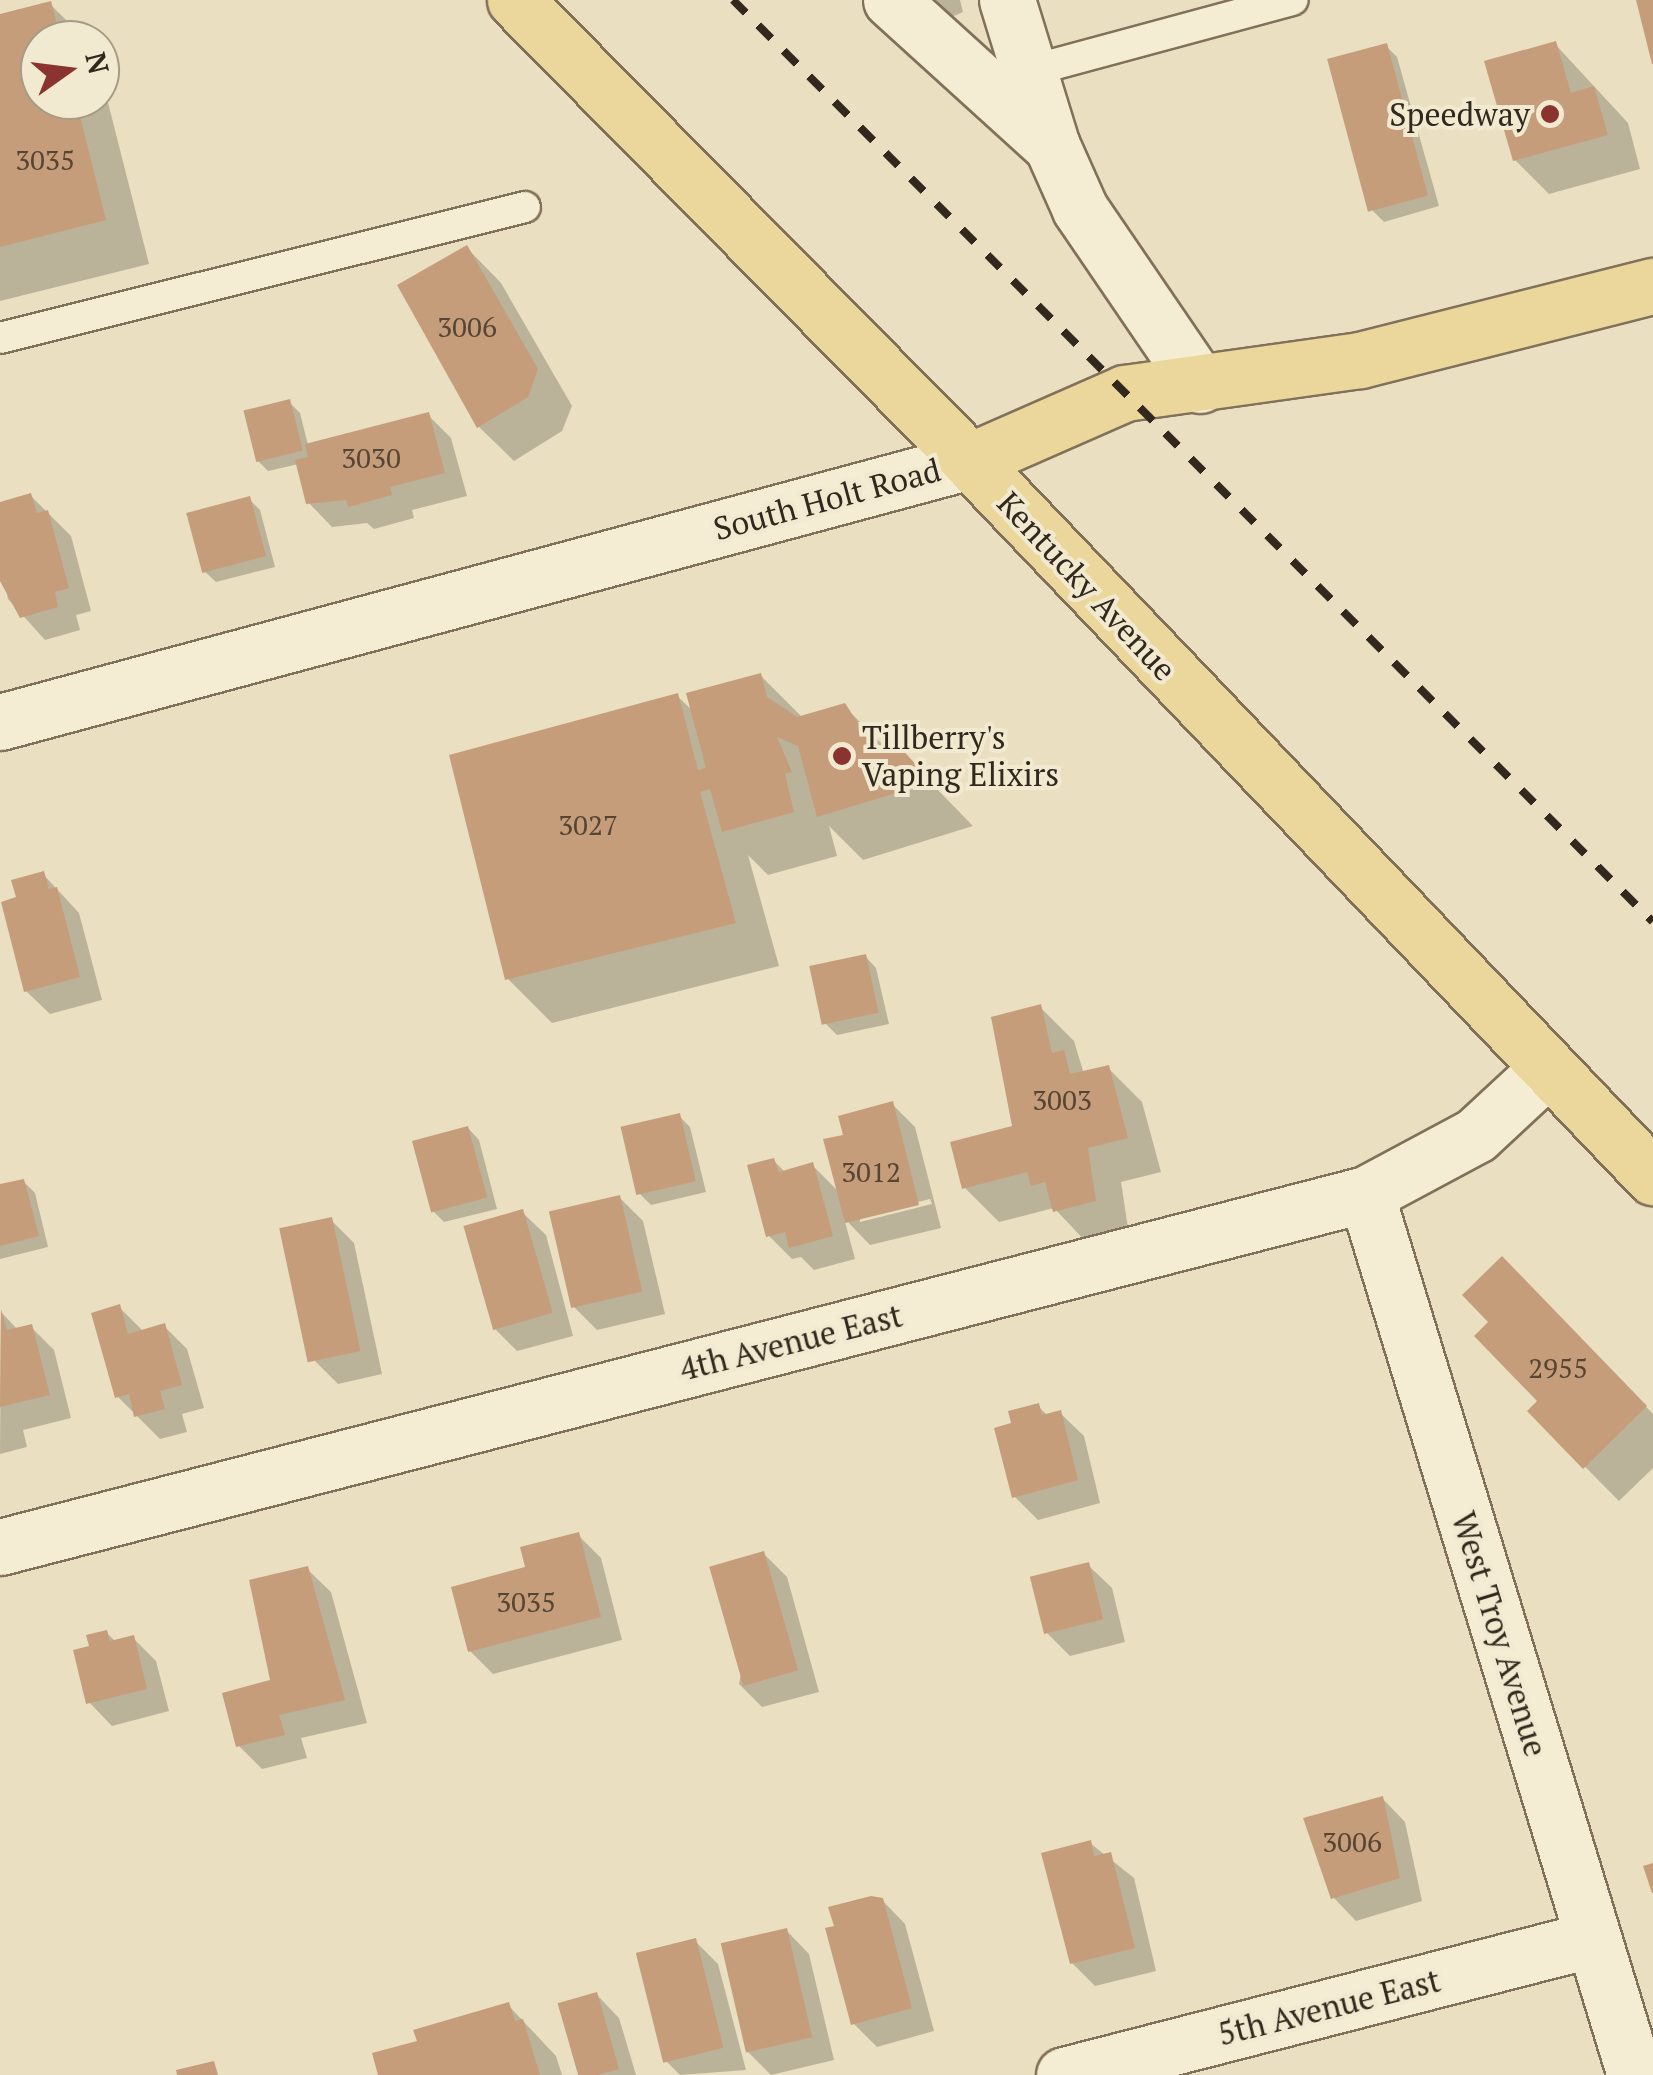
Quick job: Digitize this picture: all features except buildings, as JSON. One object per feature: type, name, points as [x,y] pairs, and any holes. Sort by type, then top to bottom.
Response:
[{"type":"main road","name":"Kentucky Avenue","points":[[515,0],[970,461],[1653,1176]]},
{"type":"main road","name":"South Holt Road","points":[[970,461],[1125,393],[1360,360],[1653,286]]},
{"type":"street","points":[[891,0],[1052,146]]},
{"type":"street","points":[[1008,0],[1052,146],[1104,251],[1200,385]]},
{"type":"street","name":"South Holt Road","points":[[0,722],[970,461]]},
{"type":"street","name":"4th Avenue East","points":[[0,1546],[1366,1194],[1476,1135],[1548,1068]]},
{"type":"street","name":"West Troy Avenue","points":[[1366,1194],[1635,2075]]},
{"type":"street","name":"5th Avenue East","points":[[1064,2075],[1593,1939]]},
{"type":"lane","points":[[1029,71],[1293,0]]},
{"type":"lane","points":[[0,338],[525,207]]},
{"type":"railway","points":[[733,0],[1653,922]]},
{"type":"place","name":"Speedway","points":[[1550,114]]},
{"type":"place","name":"Tillberry's Vaping Elixirs","points":[[842,756]]}]
